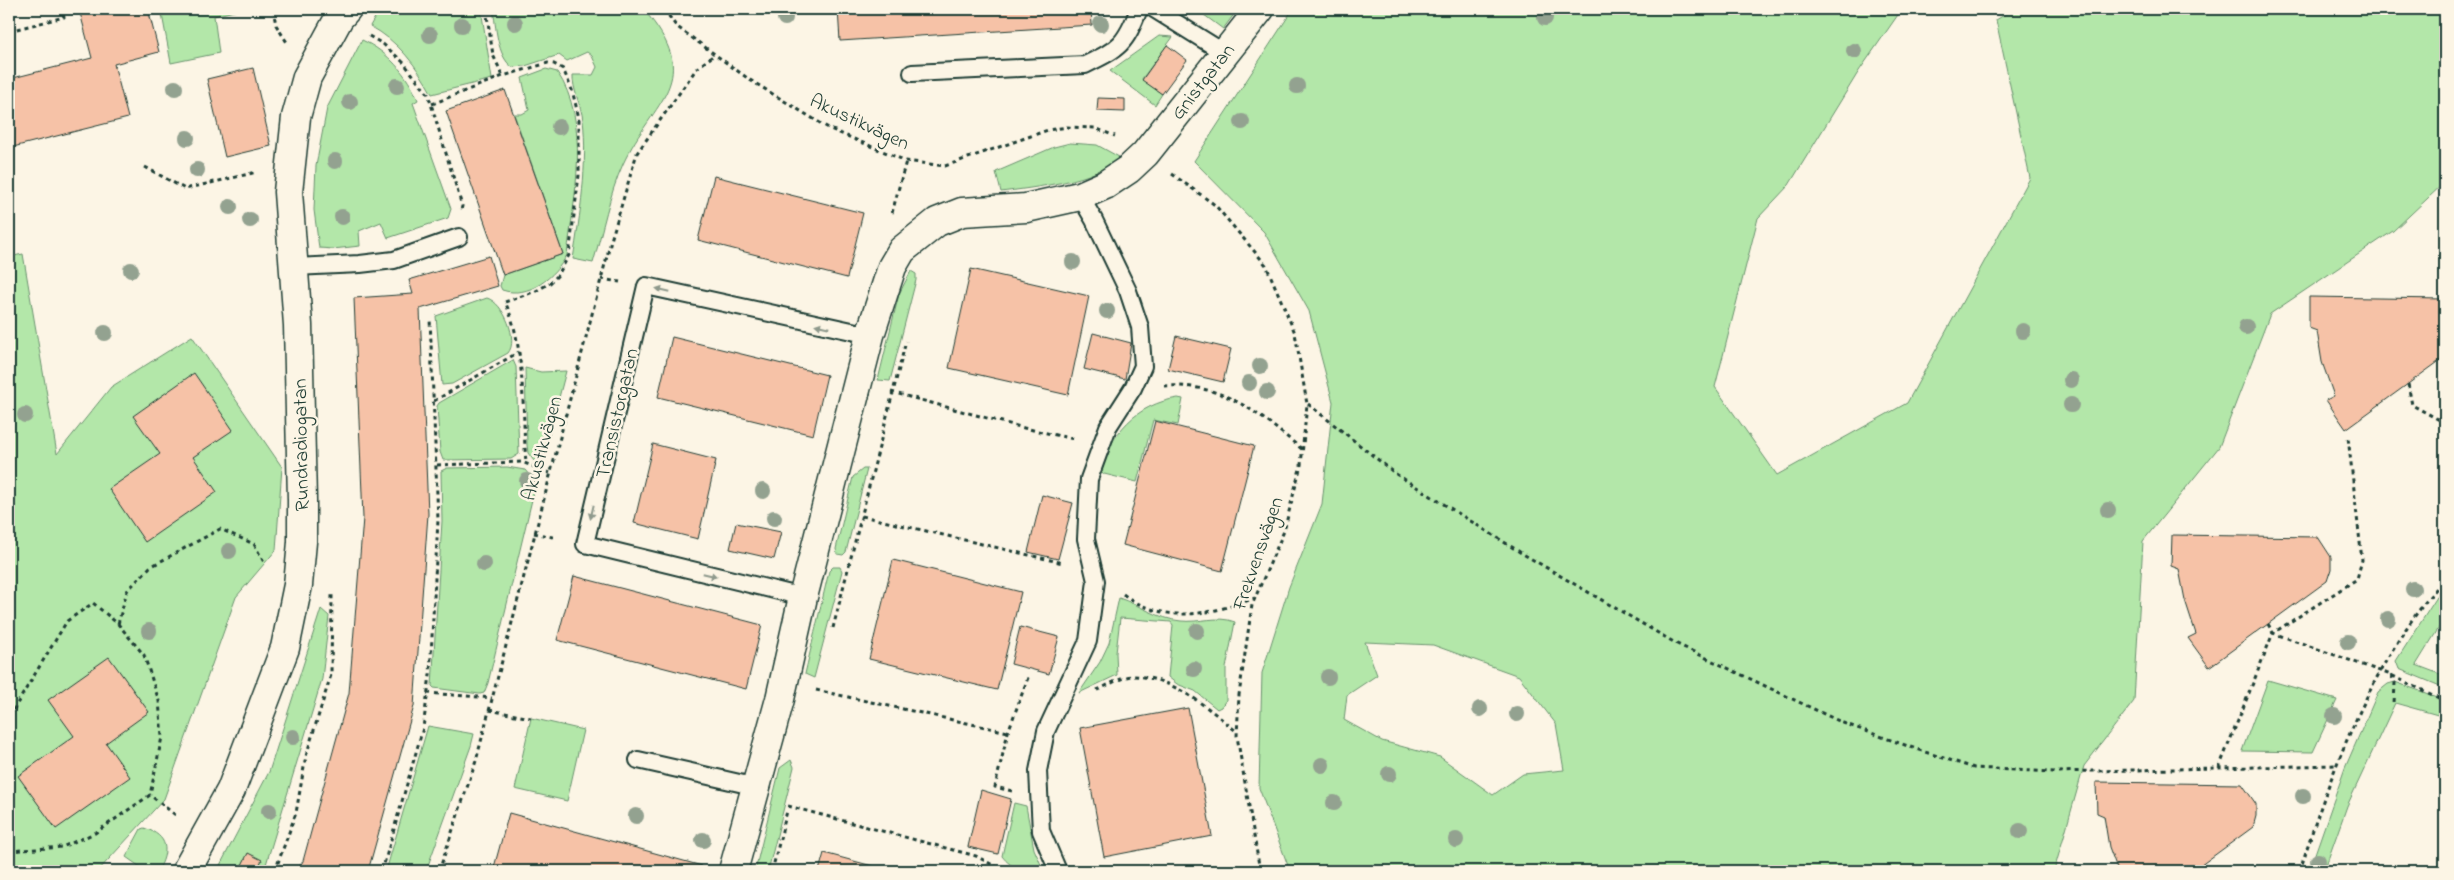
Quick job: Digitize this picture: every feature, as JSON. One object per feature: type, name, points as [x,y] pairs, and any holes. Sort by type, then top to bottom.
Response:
[{"type":"street","name":"Gnistgatan","points":[[1145,154],[1223,52],[1260,9]]},
{"type":"street","name":"Rundradiogatan","points":[[186,871],[206,839],[231,790],[285,648],[298,585],[302,542],[302,500],[294,267],[288,192],[296,117],[307,77],[343,13]]},
{"type":"street","points":[[733,871],[784,683],[803,597],[870,335],[892,267],[902,250],[937,222],[962,212],[1026,208],[1080,196],[1105,185],[1129,170],[1145,154]]},
{"type":"lane","points":[[912,73],[1085,64],[1110,53],[1126,41],[1139,9]]},
{"type":"lane","points":[[1154,9],[1223,52]]},
{"type":"lane","points":[[1058,871],[1041,831],[1038,770],[1046,732],[1088,641],[1096,581],[1086,539],[1089,479],[1108,427],[1133,388],[1143,366],[1140,327],[1128,291],[1094,220],[1080,196]]},
{"type":"lane","points":[[294,267],[360,264],[394,260],[458,237]]},
{"type":"lane","name":"Transistorgatan","points":[[803,597],[585,544],[646,286],[870,335]]},
{"type":"lane","points":[[638,760],[757,787]]},
{"type":"path","points":[[9,31],[64,17],[62,9]]},
{"type":"path","points":[[486,9],[493,55],[503,76]]},
{"type":"path","name":"Akustikvägen","points":[[664,9],[676,26],[714,55],[830,128],[906,160],[945,166],[1048,130],[1067,127],[1095,128],[1126,141],[1145,154]]},
{"type":"path","points":[[343,13],[403,62],[428,94],[462,206],[458,237]]},
{"type":"path","name":"Akustikvägen","points":[[440,871],[476,761],[612,237],[637,153],[696,68],[714,55]]},
{"type":"path","points":[[432,104],[503,76],[548,63],[560,66],[563,69],[572,90],[580,135],[579,175],[569,255],[558,275],[550,283],[536,291],[505,302],[514,320],[519,352],[526,463]]},
{"type":"path","name":"Frekvensvägen","points":[[1145,154],[1215,205],[1266,265],[1295,333],[1307,404],[1303,450],[1284,531],[1252,605],[1239,695],[1237,733],[1260,871]]},
{"type":"path","points":[[891,218],[906,160]]},
{"type":"path","points":[[145,167],[185,189],[291,164]]},
{"type":"path","points":[[382,871],[423,728],[427,693],[438,520],[430,318]]},
{"type":"path","points":[[832,632],[908,334]]},
{"type":"path","points":[[434,401],[519,352]]},
{"type":"path","points":[[2408,384],[2412,405],[2445,423]]},
{"type":"path","points":[[1133,388],[1170,386],[1207,388],[1239,401],[1303,450]]},
{"type":"path","points":[[893,392],[1071,439],[1104,436]]},
{"type":"path","points":[[1307,404],[1396,474],[1523,554],[1677,644],[1843,723],[1974,768],[2054,772],[2337,765]]},
{"type":"path","points":[[2219,768],[2273,633],[2357,579],[2362,560],[2348,436]]},
{"type":"path","points":[[437,465],[526,463],[550,473]]},
{"type":"path","points":[[862,516],[1038,556],[1094,573],[1126,597],[1157,610],[1189,616],[1220,611],[1256,598]]},
{"type":"path","points":[[118,624],[127,590],[150,567],[220,529],[254,544],[274,580],[332,590],[331,675],[306,756],[296,813],[275,871]]},
{"type":"path","points":[[2300,871],[2337,765],[2380,671],[2429,596],[2445,579]]},
{"type":"path","points":[[9,718],[67,621],[93,603],[118,624],[144,655],[159,701],[162,737],[150,795],[95,833],[62,847],[9,851]]},
{"type":"path","points":[[2268,624],[2273,633],[2391,675],[2445,701]]},
{"type":"path","points":[[2391,675],[2395,683],[2394,704]]},
{"type":"path","points":[[1052,718],[1093,692],[1132,676],[1164,682],[1193,699],[1237,733]]},
{"type":"path","points":[[815,700],[820,680]]},
{"type":"path","points":[[784,683],[1008,732]]},
{"type":"path","points":[[427,693],[492,698]]},
{"type":"path","points":[[489,710],[531,718]]},
{"type":"path","points":[[150,795],[206,839]]},
{"type":"path","points":[[772,871],[790,798]]},
{"type":"path","points":[[788,806],[976,856],[1004,871]]},
{"type":"green space","points":[[161,9],[242,9],[214,16],[219,53],[171,63]]},
{"type":"green space","points":[[380,9],[481,9],[492,79],[432,94],[406,55],[389,39],[370,26]]},
{"type":"green space","points":[[493,9],[643,9],[661,34],[671,54],[672,73],[668,89],[623,164],[610,200],[593,263],[573,259],[581,207],[585,154],[583,120],[573,75],[593,75],[597,67],[592,56],[587,52],[567,61],[559,55],[525,66],[512,67],[503,56],[500,48]]},
{"type":"green space","points":[[1196,9],[1238,9],[1223,29]]},
{"type":"green space","points":[[1293,9],[1902,9],[1859,71],[1789,185],[1758,218],[1715,387],[1777,475],[1907,403],[2030,178],[1996,20],[2014,9],[2445,9],[2445,182],[2393,231],[2270,314],[2219,447],[2143,541],[2134,701],[2084,766],[2054,871],[1290,871],[1259,788],[1262,673],[1289,587],[1322,504],[1333,402],[1309,311],[1264,232],[1194,161]],"holes":[[[1365,642],[1433,645],[1519,676],[1556,724],[1564,770],[1523,774],[1493,795],[1440,757],[1382,741],[1344,720],[1347,695],[1377,675]]]},
{"type":"green space","points":[[1159,36],[1173,37],[1142,79],[1162,94],[1155,105],[1110,71]]},
{"type":"green space","points":[[362,40],[388,57],[414,90],[418,100],[413,103],[451,209],[448,218],[388,238],[381,222],[359,231],[360,246],[333,249],[319,248],[314,210],[316,166],[327,108]]},
{"type":"green space","points":[[546,69],[557,72],[567,92],[574,113],[577,137],[576,185],[567,255],[556,271],[540,284],[531,289],[512,292],[502,290],[500,286],[503,275],[563,254],[514,114],[522,114],[529,110],[522,78]]},
{"type":"green space","points":[[1070,143],[1097,145],[1119,157],[1110,165],[1081,178],[1001,192],[996,172],[1054,147]]},
{"type":"green space","points":[[23,254],[57,454],[111,387],[192,336],[282,467],[276,550],[236,597],[164,799],[98,871],[9,871],[9,257]]},
{"type":"green space","points":[[911,271],[916,274],[916,280],[890,381],[878,380],[899,294]]},
{"type":"green space","points":[[487,298],[499,307],[508,322],[512,340],[508,353],[452,384],[442,385],[436,316]]},
{"type":"green space","points":[[513,360],[516,367],[519,454],[511,459],[443,460],[440,452],[437,406],[439,403]]},
{"type":"green space","points":[[525,368],[541,372],[566,371],[543,458],[534,461],[528,453],[527,445]]},
{"type":"green space","points":[[1183,399],[1178,425],[1153,420],[1137,482],[1100,473],[1111,445],[1127,423],[1150,407],[1163,401]]},
{"type":"green space","points":[[507,467],[525,470],[536,483],[488,683],[484,693],[480,694],[434,688],[432,686],[442,521],[441,471],[447,468]]},
{"type":"green space","points":[[863,469],[867,469],[846,552],[843,555],[837,554],[836,549],[853,477]]},
{"type":"green space","points":[[833,567],[840,567],[842,571],[814,678],[805,674],[829,571]]},
{"type":"green space","points":[[2445,588],[2445,618],[2416,665],[2445,676],[2445,688],[2399,669],[2396,661],[2437,597]]},
{"type":"green space","points":[[1119,598],[1173,620],[1222,619],[1235,622],[1226,668],[1226,700],[1221,707],[1217,709],[1195,691],[1177,684],[1168,677],[1173,625],[1171,622],[1120,618],[1116,653],[1117,675],[1079,693],[1100,662],[1109,643]]},
{"type":"green space","points":[[321,609],[329,616],[322,679],[264,871],[217,871],[269,772]]},
{"type":"green space","points":[[2268,680],[2337,700],[2313,752],[2242,751]]},
{"type":"green space","points":[[2395,682],[2445,700],[2445,717],[2395,703],[2347,806],[2324,871],[2309,871],[2345,768],[2378,692],[2388,684]]},
{"type":"green space","points":[[531,718],[583,730],[567,801],[515,789]]},
{"type":"green space","points":[[428,726],[474,734],[471,746],[426,871],[386,871]]},
{"type":"green space","points":[[791,760],[794,767],[768,871],[755,871],[780,768]]},
{"type":"green space","points":[[1014,803],[1026,806],[1034,849],[1043,869],[1026,872],[1010,864],[1002,856]]},
{"type":"green space","points":[[144,828],[158,835],[164,845],[164,857],[158,871],[146,871],[126,857],[141,829]]},
{"type":"building","points":[[79,9],[148,9],[159,52],[114,64],[128,118],[9,148],[9,79],[92,58]]},
{"type":"building","points":[[838,9],[1091,9],[1092,25],[840,41]]},
{"type":"building","points":[[1167,45],[1187,60],[1162,94],[1142,80]]},
{"type":"building","points":[[253,68],[271,146],[225,157],[207,79]]},
{"type":"building","points":[[505,90],[563,254],[503,275],[446,111]]},
{"type":"building","points":[[1098,98],[1125,99],[1125,112],[1097,111]]},
{"type":"building","points":[[714,176],[863,213],[847,278],[698,240]]},
{"type":"building","points":[[489,256],[498,286],[420,309],[428,514],[414,706],[368,871],[297,871],[303,861],[349,693],[363,518],[354,298],[413,294],[409,280]]},
{"type":"building","points":[[971,269],[1089,296],[1068,395],[949,368]]},
{"type":"building","points":[[2309,297],[2445,299],[2445,357],[2346,429],[2326,400],[2334,396],[2322,362],[2317,331],[2309,328]]},
{"type":"building","points":[[1093,333],[1131,343],[1125,379],[1084,369]]},
{"type":"building","points":[[1176,336],[1231,349],[1223,382],[1168,369]]},
{"type":"building","points":[[672,337],[827,375],[813,435],[658,397]]},
{"type":"building","points":[[194,373],[233,430],[193,457],[217,492],[145,542],[109,489],[160,454],[133,416]]},
{"type":"building","points":[[1155,421],[1254,446],[1222,571],[1123,545]]},
{"type":"building","points":[[653,444],[716,460],[698,539],[634,523]]},
{"type":"building","points":[[1042,495],[1073,503],[1058,559],[1028,552]]},
{"type":"building","points":[[736,523],[781,532],[774,559],[730,549]]},
{"type":"building","points":[[2172,535],[2318,537],[2331,557],[2331,569],[2327,581],[2209,667],[2188,638],[2196,634],[2185,600],[2179,569],[2171,566]]},
{"type":"building","points":[[893,560],[1021,592],[997,690],[869,659]]},
{"type":"building","points":[[574,576],[762,625],[746,689],[557,640]]},
{"type":"building","points":[[1020,627],[1059,637],[1049,674],[1011,664]]},
{"type":"building","points":[[109,657],[149,712],[106,743],[130,777],[56,829],[18,776],[74,736],[48,700]]},
{"type":"building","points":[[1188,708],[1212,836],[1104,857],[1080,728]]},
{"type":"building","points":[[2096,782],[2242,784],[2256,804],[2256,816],[2253,827],[2193,871],[2118,871],[2109,847],[2104,816],[2097,813]]},
{"type":"building","points":[[981,790],[1011,799],[998,854],[968,847]]},
{"type":"building","points":[[509,813],[702,866],[700,871],[493,871]]},
{"type":"building","points":[[248,853],[262,860],[256,871],[239,871]]},
{"type":"building","points":[[824,853],[891,871],[819,871]]}]
